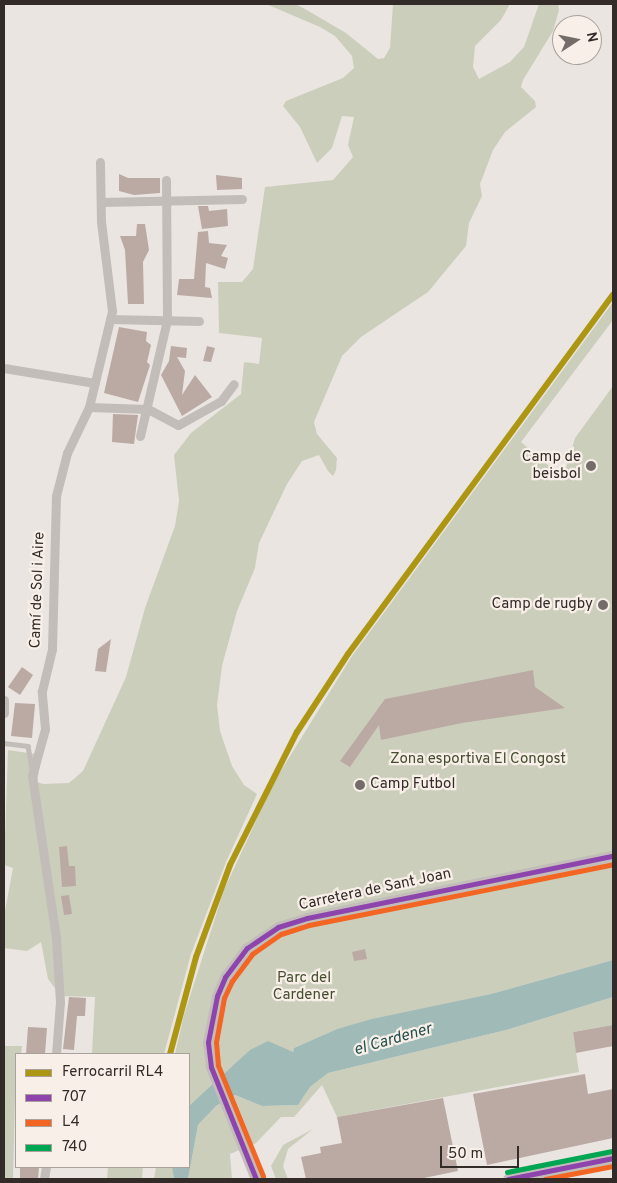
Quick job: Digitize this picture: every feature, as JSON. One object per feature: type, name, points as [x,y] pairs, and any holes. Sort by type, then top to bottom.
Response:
[{"type":"street","name":"Camí de Sol i Aire","points":[[56,1053],[60,1002],[56,938],[33,773],[45,729],[42,691],[52,649],[56,496],[67,453],[89,407],[110,319],[101,202],[100,162]]},
{"type":"street","points":[[140,436],[148,409],[167,320],[166,180]]},
{"type":"street","points":[[101,202],[242,199]]},
{"type":"street","points":[[110,319],[199,321]]},
{"type":"street","points":[[4,368],[95,383]]},
{"type":"street","points":[[89,407],[148,409],[178,425],[221,401],[234,384]]},
{"type":"street","points":[[4,700],[4,713]]},
{"type":"street","name":"Carretera de Sant Joan","points":[[256,1179],[211,1067],[210,1018],[225,977],[247,948],[278,928],[307,918],[613,856]]},
{"type":"street","points":[[508,1179],[613,1158]]},
{"type":"lane","points":[[4,743],[28,746],[33,773]]},
{"type":"green space","points":[[266,4],[295,4],[346,33],[378,59],[384,58],[390,48],[393,4],[510,4],[501,20],[475,46],[473,67],[479,79],[510,62],[524,47],[539,4],[558,4],[559,10],[558,15],[552,15],[552,33],[523,80],[521,87],[535,101],[536,107],[505,132],[493,150],[480,184],[482,196],[469,223],[466,246],[428,292],[361,337],[342,356],[314,422],[317,434],[337,458],[336,470],[333,476],[319,455],[302,461],[287,484],[259,543],[255,568],[237,611],[222,666],[217,705],[220,731],[232,766],[244,785],[257,794],[226,862],[191,954],[164,1053],[92,1053],[95,997],[61,996],[48,979],[41,942],[27,951],[4,948],[4,916],[13,868],[4,865],[8,750],[42,755],[37,782],[43,784],[69,783],[83,771],[126,677],[145,608],[175,526],[179,501],[174,455],[191,433],[241,394],[244,362],[259,364],[262,338],[219,333],[218,282],[242,282],[253,269],[265,187],[333,180],[353,157],[348,145],[354,117],[342,116],[332,148],[317,163],[300,127],[283,106],[286,101],[343,78],[354,68],[352,56],[335,36],[320,27]]},
{"type":"green space","name":"Zona esportiva El Congost","points":[[613,302],[613,320],[521,442],[563,478],[575,438],[613,386],[613,960],[491,994],[337,1029],[294,1048],[293,1053],[286,1050],[227,1074],[190,1105],[190,1053],[175,1053],[184,1015],[224,890],[274,782],[352,656]]},
{"type":"green space","points":[[613,997],[613,1025],[573,1032],[579,1072],[337,1117],[322,1085],[294,1117],[281,1117],[256,1143],[230,1154],[232,1179],[188,1179],[198,1125],[216,1106],[235,1095],[262,1106],[298,1105],[310,1087],[328,1073],[506,1030]]},
{"type":"green space","points":[[4,1046],[22,1046],[21,1053],[15,1053],[13,1179],[4,1179]]},
{"type":"green space","points":[[313,1129],[288,1149],[283,1166],[288,1179],[276,1179],[271,1166],[283,1145]]},
{"type":"green space","points":[[108,1168],[143,1168],[142,1179],[107,1179]]},
{"type":"green space","points":[[156,1168],[172,1168],[174,1179],[154,1179]]},
{"type":"water","name":"el Cardener","points":[[613,960],[613,997],[506,1030],[328,1073],[310,1087],[298,1105],[262,1106],[235,1095],[216,1106],[198,1125],[188,1179],[174,1179],[172,1168],[190,1168],[190,1105],[250,1050],[268,1041],[293,1052],[294,1048],[337,1029],[372,1019],[491,994]]},
{"type":"building","points":[[119,174],[128,178],[160,178],[160,193],[134,195],[119,191]]},
{"type":"building","points":[[216,175],[242,178],[242,189],[217,190]]},
{"type":"building","points":[[198,206],[208,206],[209,211],[227,209],[228,226],[202,229]]},
{"type":"building","points":[[137,224],[145,224],[149,250],[143,262],[144,304],[128,304],[125,250],[120,236],[136,236]]},
{"type":"building","points":[[208,231],[209,243],[227,245],[221,256],[228,258],[225,269],[206,263],[205,287],[210,288],[212,298],[177,295],[179,279],[194,279],[198,232]]},
{"type":"building","points":[[119,327],[147,332],[146,341],[151,345],[147,362],[150,365],[138,402],[104,393]]},
{"type":"building","points":[[171,346],[187,348],[186,358],[177,357],[185,371],[182,395],[195,375],[212,397],[182,416],[161,375],[169,361]]},
{"type":"building","points":[[207,346],[215,348],[211,362],[203,361]]},
{"type":"building","points":[[113,414],[138,415],[134,444],[112,442]]},
{"type":"building","points":[[111,639],[106,672],[95,671],[98,649]]},
{"type":"building","points":[[22,667],[33,675],[20,695],[8,687]]},
{"type":"building","points":[[533,670],[535,687],[565,708],[462,723],[381,740],[379,725],[350,767],[340,761],[385,699]]},
{"type":"building","points":[[15,703],[35,704],[32,738],[11,736]]},
{"type":"building","points":[[67,846],[69,866],[75,866],[76,886],[62,887],[59,847]]},
{"type":"building","points":[[69,895],[72,914],[64,915],[61,896]]},
{"type":"building","points":[[365,949],[367,959],[354,961],[352,952]]},
{"type":"building","points":[[69,997],[86,998],[85,1016],[77,1016],[74,1050],[63,1049]]},
{"type":"building","points":[[613,1025],[613,1046],[576,1053],[573,1032]]},
{"type":"building","points":[[28,1027],[47,1028],[45,1053],[26,1053]]},
{"type":"building","points":[[585,1074],[588,1094],[613,1089],[613,1138],[487,1165],[473,1094]]},
{"type":"building","points":[[443,1098],[458,1171],[419,1179],[306,1179],[301,1157],[321,1153],[320,1147],[342,1143],[337,1117]]},
{"type":"building","points":[[20,1168],[39,1168],[38,1179],[20,1179]]},
{"type":"rail line","name":"RL4","points":[[170,1053],[196,957],[230,865],[297,732],[348,654],[613,295]]},
{"type":"transit line","name":"707","points":[[256,1179],[211,1067],[208,1042],[217,996],[225,977],[247,948],[278,927],[307,918],[613,856]]},
{"type":"transit line","name":"L4","points":[[263,1176],[218,1065],[216,1042],[224,998],[232,981],[252,954],[281,934],[309,925],[613,864]]},
{"type":"transit line","name":"740","points":[[507,1172],[612,1151]]},
{"type":"transit line","name":"707","points":[[508,1179],[613,1158]]},
{"type":"transit line","name":"L4","points":[[545,1179],[613,1166]]},
{"type":"place","name":"Camp de beisbol","points":[[591,466]]},
{"type":"place","name":"Camp de rugby","points":[[603,605]]},
{"type":"place","name":"Camp Futbol","points":[[360,785]]},
{"type":"park label","name":"Parc del Cardener","points":[[304,986]]}]
